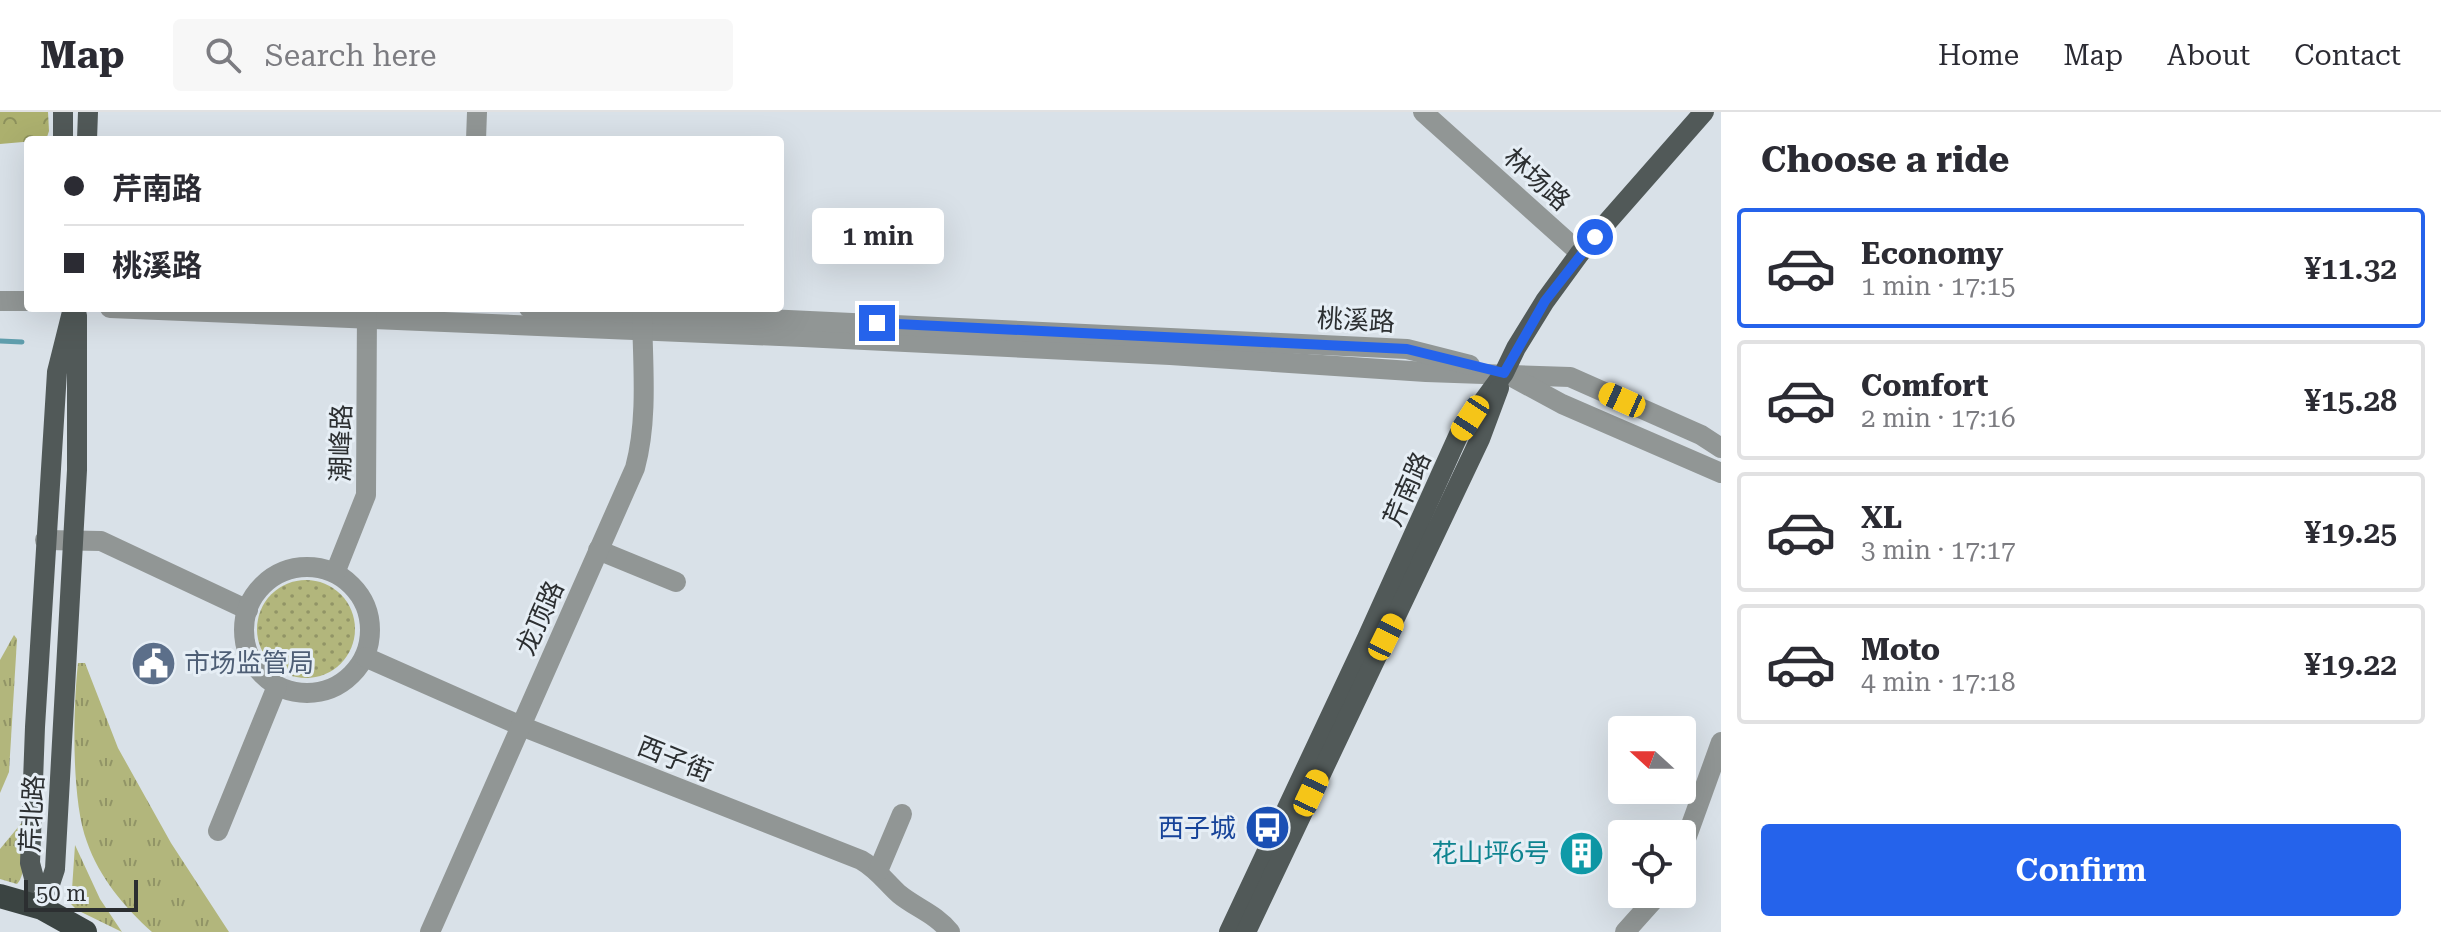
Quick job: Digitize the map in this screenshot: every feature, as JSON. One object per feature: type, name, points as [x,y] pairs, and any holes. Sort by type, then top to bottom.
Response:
[{"type":"highway","points":[[0,896],[42,908],[85,932]]},
{"type":"main road","points":[[63,112],[63,136]]},
{"type":"main road","points":[[87,136],[88,112]]},
{"type":"main road","name":"芹南路","points":[[1229,932],[1459,434],[1504,373],[1545,301],[1580,253],[1704,112]]},
{"type":"main road","name":"芹北路","points":[[42,908],[30,863],[45,540],[57,372],[74,312]]},
{"type":"main road","name":"芹北路","points":[[42,908],[55,869],[73,539],[79,336],[76,312]]},
{"type":"main road","points":[[1246,932],[1480,439],[1504,373]]},
{"type":"street","points":[[476,136],[477,112]]},
{"type":"street","name":"林场路","points":[[1423,112],[1580,253]]},
{"type":"street","points":[[0,301],[24,301]]},
{"type":"street","name":"桃溪路","points":[[367,312],[642,321],[1426,372],[1570,377],[1701,435],[1721,448]]},
{"type":"street","name":"潮峰路","points":[[335,573],[366,495],[367,312]]},
{"type":"street","name":"桃溪路","points":[[564,312],[642,321]]},
{"type":"street","name":"龙顶路","points":[[430,932],[635,468],[643,417],[642,321]]},
{"type":"street","points":[[1504,373],[1562,404],[1721,473]]},
{"type":"street","points":[[45,540],[101,541],[248,610]]},
{"type":"street","points":[[598,550],[676,582]]},
{"type":"street","points":[[314,567],[335,573],[351,584],[363,600],[369,618],[370,638],[365,657],[353,674],[337,686],[317,693],[297,693],[277,686],[263,676],[246,645],[244,628],[248,610],[258,591],[274,577],[293,569],[314,567]]},
{"type":"street","name":"西子街","points":[[365,657],[521,726],[861,860],[878,871],[898,893],[940,920],[950,932]]},
{"type":"street","points":[[218,831],[277,686]]},
{"type":"street","points":[[1693,820],[1721,742]]},
{"type":"street","points":[[878,871],[902,814]]},
{"type":"street","points":[[1625,932],[1646,908]]},
{"type":"green space","points":[[0,112],[48,112],[47,136],[24,136],[24,142],[0,144]]},
{"type":"green space","points":[[306,580],[325,584],[340,595],[351,610],[355,629],[351,648],[340,663],[325,674],[306,678],[287,674],[272,663],[261,648],[257,629],[261,610],[272,595],[287,584]]},
{"type":"green space","points":[[14,635],[17,639],[9,772],[0,793],[0,660]]},
{"type":"green space","points":[[78,663],[85,663],[118,748],[171,843],[229,932],[152,932],[132,913],[98,867],[87,842],[78,803],[74,728]]},
{"type":"green space","points":[[24,820],[26,853],[23,872],[17,884],[0,879],[0,849]]},
{"type":"green space","points":[[75,845],[100,899],[122,932],[71,904]]},
{"type":"waterway","points":[[0,341],[22,342]]},
{"type":"place","name":"市场监管局","points":[[153,663]]},
{"type":"place","name":"西子城","points":[[1267,828]]},
{"type":"place","name":"花山坪6号","points":[[1581,853]]},
{"type":"route","points":[[877,323],[1407,349],[1504,373],[1545,301],[1595,237]]}]
